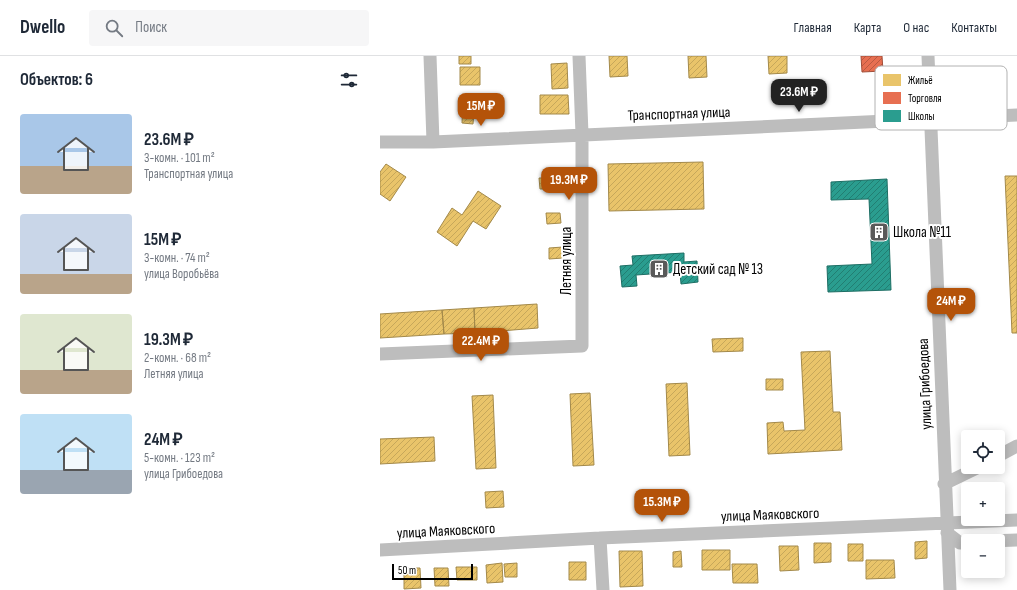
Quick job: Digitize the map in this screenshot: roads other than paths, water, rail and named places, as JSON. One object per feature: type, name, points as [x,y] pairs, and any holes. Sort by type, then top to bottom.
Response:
[{"type":"street","points":[[430,56],[433,142]]},
{"type":"street","name":"Летняя улица","points":[[380,354],[582,346],[582,134],[579,56]]},
{"type":"street","name":"улица Грибоедова","points":[[928,56],[929,66]]},
{"type":"street","name":"Транспортная улица","points":[[1007,116],[1017,115]]},
{"type":"street","name":"Транспортная улица","points":[[380,142],[433,142],[582,134],[875,122]]},
{"type":"street","name":"улица Грибоедова","points":[[932,130],[944,484],[950,590]]},
{"type":"street","points":[[1005,452],[1017,446]]},
{"type":"street","points":[[944,484],[965,474]]},
{"type":"street","name":"улица Маяковского","points":[[380,550],[600,538],[946,529],[1017,520]]},
{"type":"street","points":[[946,529],[961,542]]},
{"type":"street","points":[[600,538],[603,590]]},
{"type":"street","points":[[1005,540],[1017,540]]},
{"type":"place","name":"Школа №11","points":[[879,232]]},
{"type":"place","name":"Детский сад № 13","points":[[659,269]]}]
